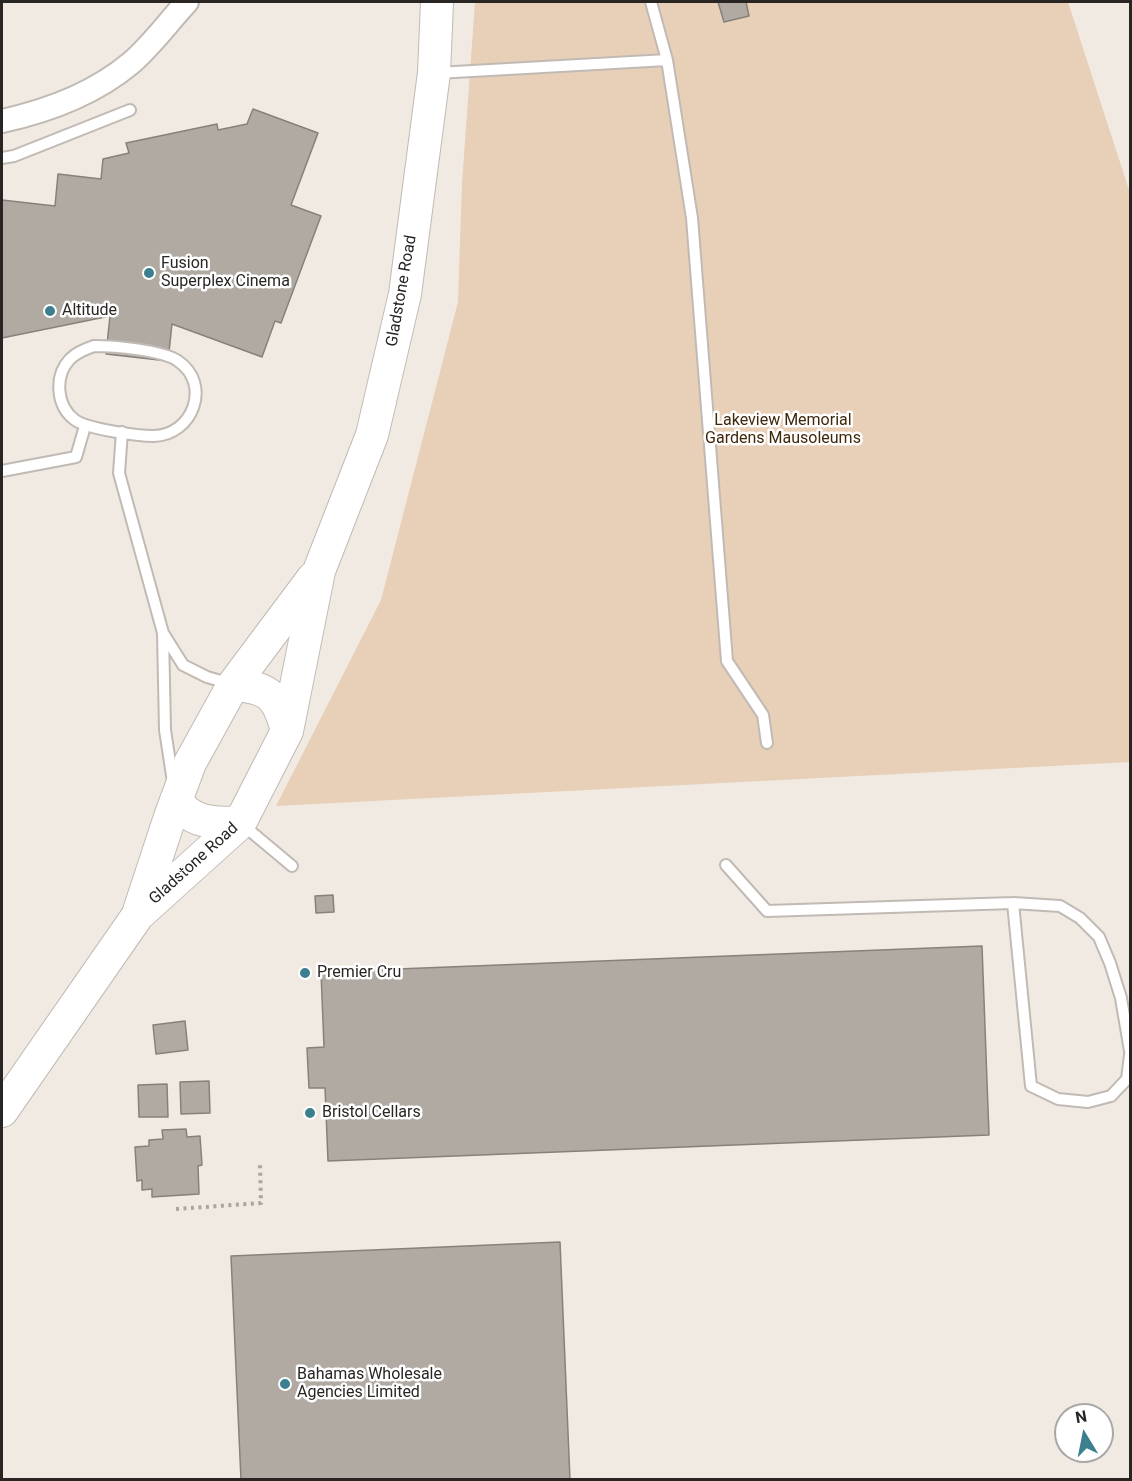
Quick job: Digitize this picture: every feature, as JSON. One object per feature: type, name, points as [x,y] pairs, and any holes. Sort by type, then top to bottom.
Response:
[{"type":"main road","name":"Gladstone Road","points":[[2,1111],[138,915],[240,823],[287,731],[319,571],[372,435],[405,294],[434,73],[438,2]]},
{"type":"main road","name":"Gladstone Road","points":[[138,915],[190,763],[233,685],[319,571]]},
{"type":"main road","points":[[233,685],[251,686],[264,690],[274,698],[281,710],[287,731]]},
{"type":"main road","points":[[176,800],[191,817],[206,822],[240,823]]},
{"type":"street","points":[[2,121],[47,109],[77,97],[102,83],[131,62],[188,2]]},
{"type":"lane","points":[[651,2],[667,60],[692,218],[727,661],[763,715],[767,743]]},
{"type":"lane","points":[[434,73],[667,60]]},
{"type":"lane","points":[[2,158],[14,156],[130,110]]},
{"type":"lane","points":[[94,346],[106,346],[166,355],[178,361],[188,370],[196,391],[195,402],[184,424],[174,431],[162,436],[150,436],[85,426],[74,420],[67,412],[59,393],[61,374],[65,365],[76,354],[94,346]]},
{"type":"lane","points":[[2,471],[76,457],[85,426]]},
{"type":"lane","points":[[122,432],[119,473],[163,633],[165,730],[176,800]]},
{"type":"lane","points":[[163,633],[183,665],[207,677],[233,685]]},
{"type":"lane","points":[[240,823],[292,866]]},
{"type":"lane","points":[[726,866],[767,911],[1013,903],[1060,906],[1080,918],[1099,937],[1121,998],[1131,1053],[1127,1079],[1111,1096],[1088,1102],[1058,1099],[1031,1086],[1013,903]]},
{"type":"path","points":[[176,1209],[261,1203],[260,1164]]},
{"type":"green space","name":"Lakeview Memorial Gardens Mausoleums","points":[[475,2],[1068,2],[1130,193],[1130,762],[276,806],[381,600],[458,302],[462,183]]},
{"type":"building","points":[[718,2],[746,2],[749,16],[724,22]]},
{"type":"building","points":[[253,109],[318,133],[291,205],[321,216],[281,323],[275,321],[262,357],[172,324],[168,361],[106,354],[110,316],[2,338],[2,200],[55,206],[58,174],[101,179],[103,159],[129,153],[126,143],[217,124],[218,130],[247,124]]},
{"type":"building","points":[[333,895],[334,912],[316,913],[315,896]]},
{"type":"building","points":[[982,946],[989,1135],[328,1161],[325,1088],[309,1088],[307,1048],[324,1047],[321,972]]},
{"type":"building","points":[[185,1021],[188,1050],[156,1054],[153,1025]]},
{"type":"building","points":[[209,1081],[210,1113],[181,1114],[180,1082]]},
{"type":"building","points":[[167,1084],[168,1117],[139,1117],[138,1085]]},
{"type":"building","points":[[186,1129],[187,1137],[200,1136],[202,1165],[198,1166],[199,1194],[152,1197],[152,1189],[142,1190],[142,1180],[137,1181],[135,1147],[149,1146],[149,1140],[163,1139],[162,1130]]},
{"type":"building","points":[[560,1242],[570,1480],[241,1480],[231,1256]]},
{"type":"place","name":"Fusion Superplex Cinema","points":[[149,273]]},
{"type":"place","name":"Altitude","points":[[50,311]]},
{"type":"place","name":"Premier Cru","points":[[305,973]]},
{"type":"place","name":"Bristol Cellars","points":[[310,1113]]},
{"type":"place","name":"Bahamas Wholesale Agencies Limited","points":[[285,1384]]}]
